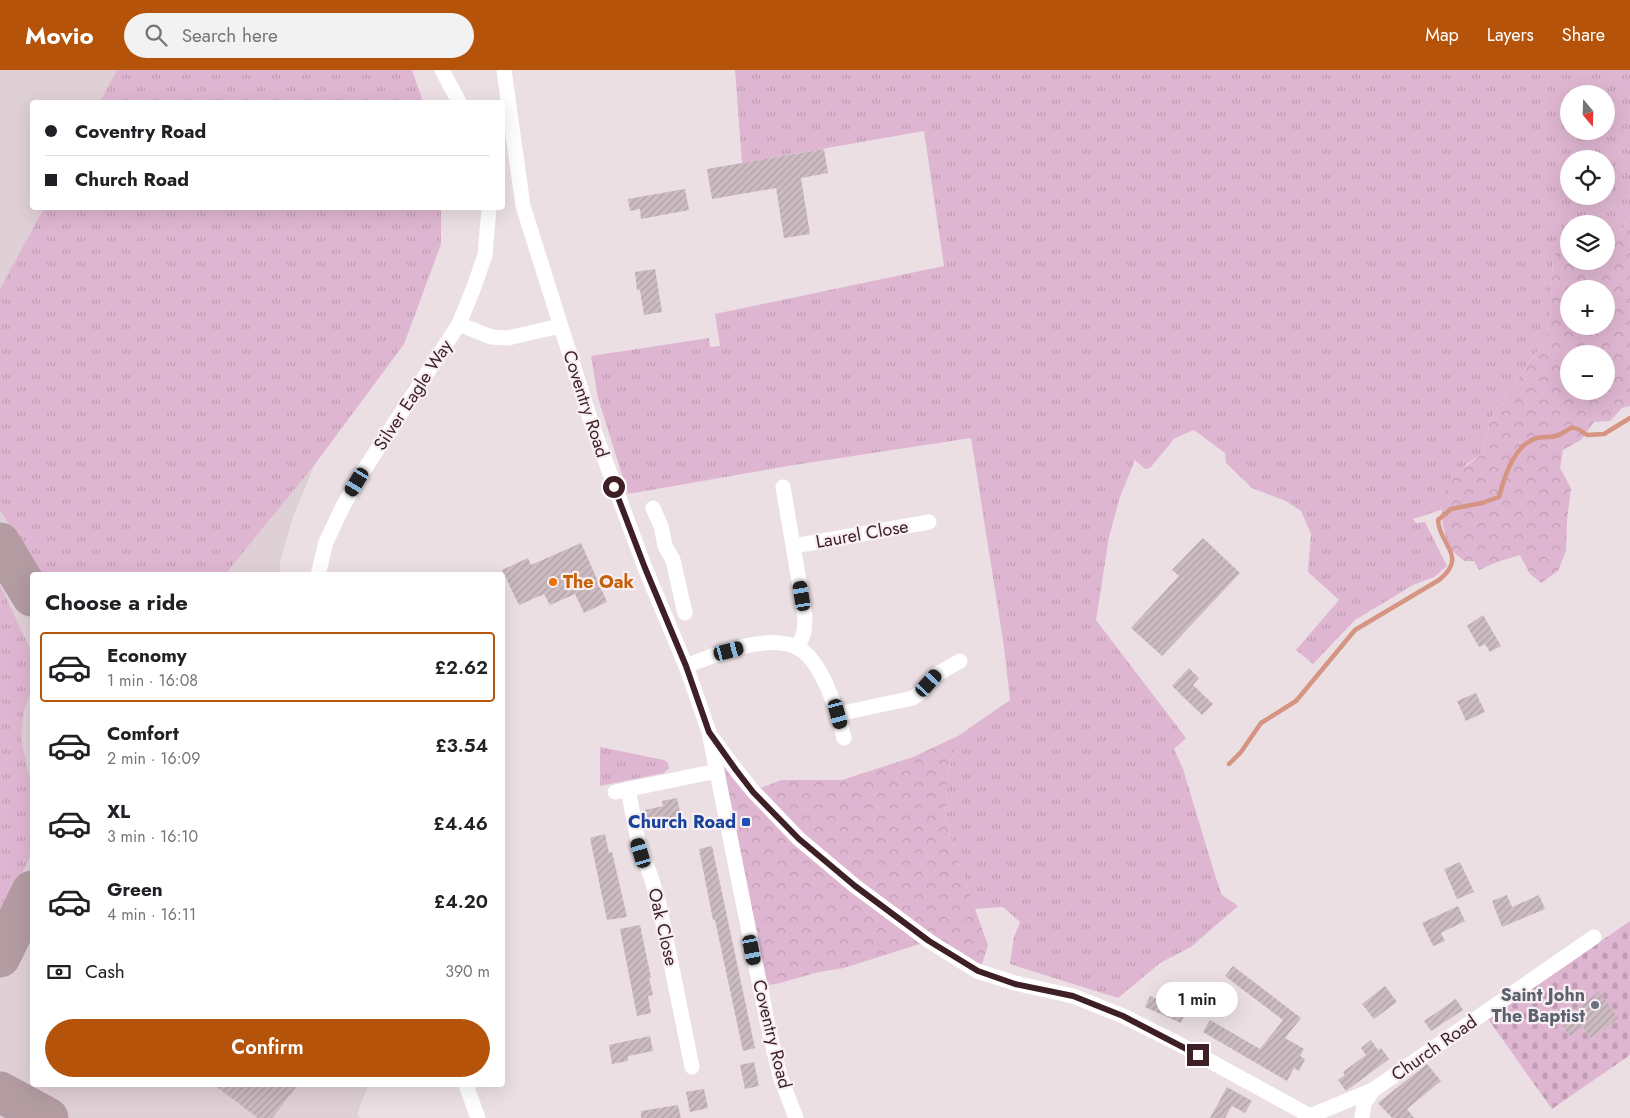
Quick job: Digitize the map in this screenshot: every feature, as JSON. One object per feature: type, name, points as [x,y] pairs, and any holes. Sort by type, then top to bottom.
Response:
[{"type":"street","points":[[442,70],[458,100]]},
{"type":"street","name":"Coventry Road","points":[[504,70],[523,206],[560,326],[595,434],[639,553],[686,666],[709,732],[770,1035],[780,1076],[796,1118]]},
{"type":"street","name":"Silver Eagle Way","points":[[319,572],[326,542],[343,506],[364,470],[459,324],[485,255],[488,210]]},
{"type":"street","points":[[459,324],[491,337],[508,338],[560,326]]},
{"type":"street","points":[[783,487],[806,616],[804,632],[798,648]]},
{"type":"street","points":[[653,508],[661,526],[665,546],[673,560],[685,612]]},
{"type":"street","name":"Laurel Close","points":[[794,546],[929,522]]},
{"type":"street","points":[[639,553],[665,546]]},
{"type":"street","points":[[686,666],[715,655],[761,644],[782,643],[798,648],[816,666],[838,714],[844,738]]},
{"type":"street","points":[[838,714],[913,698],[937,674],[960,661]]},
{"type":"street","name":"Church Road","points":[[709,732],[753,792],[799,839],[855,886],[929,941],[978,971],[1015,984],[1073,996],[1123,1016],[1175,1042],[1312,1117],[1373,1090],[1594,937]]},
{"type":"street","name":"Oak Close","points":[[692,1067],[659,904],[622,790],[717,771]]},
{"type":"street","points":[[467,1087],[478,1118]]},
{"type":"street","name":"Church Road","points":[[1362,1118],[1364,1104],[1373,1090]]},
{"type":"shaded area","points":[[0,70],[412,70],[422,100],[30,100],[30,210],[441,210],[441,244],[404,344],[315,464],[293,517],[280,562],[280,572],[30,572],[30,1087],[368,1087],[357,1114],[360,1118],[0,1118]]},
{"type":"green space","points":[[117,70],[412,70],[422,100],[101,100]]},
{"type":"green space","points":[[735,70],[1630,70],[1630,216],[1617,239],[1615,239],[1615,215],[1560,215],[1560,248],[1553,257],[1550,316],[1546,338],[1490,420],[1483,454],[1468,463],[1446,489],[1441,510],[1413,519],[1416,523],[1425,522],[1447,566],[1434,577],[1413,585],[1355,620],[1313,664],[1296,650],[1339,600],[1308,572],[1311,534],[1301,511],[1286,501],[1252,488],[1226,463],[1225,453],[1194,430],[1175,438],[1150,468],[1145,469],[1135,460],[1120,497],[1109,537],[1096,620],[1186,738],[1174,749],[1183,769],[1222,895],[1238,906],[1191,947],[1160,963],[1118,998],[1010,964],[1014,937],[1020,922],[1003,907],[975,909],[956,856],[945,815],[949,769],[958,736],[1010,700],[1004,647],[971,438],[794,465],[628,494],[598,398],[591,356],[709,338],[710,347],[720,346],[715,314],[944,266],[924,131],[742,163]]},
{"type":"green space","points":[[43,210],[441,210],[441,244],[404,344],[315,464],[227,572],[39,572],[0,510],[0,289]]},
{"type":"green space","points":[[1630,216],[1630,406],[1622,408],[1610,421],[1594,422],[1581,440],[1563,450],[1560,468],[1571,488],[1566,551],[1558,571],[1541,583],[1530,574],[1520,555],[1479,570],[1474,561],[1464,561],[1453,551],[1446,536],[1442,520],[1442,503],[1446,489],[1463,469],[1483,454],[1490,420],[1546,338],[1550,316],[1553,257],[1560,248],[1560,270],[1615,270],[1615,239],[1617,239]]},
{"type":"green space","points":[[0,585],[30,649],[30,694],[24,710],[21,738],[30,776],[30,857],[0,918]]},
{"type":"green space","points":[[709,732],[753,791],[781,780],[842,780],[913,757],[958,736],[949,769],[945,815],[956,856],[988,945],[982,964],[977,971],[929,941],[844,968],[760,986]]},
{"type":"green space","points":[[600,747],[664,760],[668,763],[669,768],[664,773],[600,786]]},
{"type":"green space","points":[[1630,921],[1630,1055],[1552,1109],[1488,1019]]},
{"type":"building","points":[[824,149],[828,173],[801,178],[810,234],[784,238],[776,188],[712,199],[707,169]]},
{"type":"building","points":[[685,189],[689,210],[641,219],[640,209],[630,211],[628,199]]},
{"type":"building","points":[[655,269],[662,312],[644,315],[640,290],[637,290],[635,272]]},
{"type":"building","points":[[1203,538],[1240,573],[1162,656],[1131,628],[1179,576],[1172,570]]},
{"type":"building","name":"The Oak","points":[[581,543],[607,602],[584,613],[575,594],[550,605],[544,594],[519,605],[505,576],[505,572],[502,570],[528,558],[531,565]]},
{"type":"building","points":[[1483,615],[1501,646],[1490,652],[1485,644],[1479,647],[1467,626]]},
{"type":"building","points":[[1189,668],[1199,678],[1193,685],[1213,704],[1202,715],[1172,686]]},
{"type":"building","points":[[1476,693],[1485,712],[1466,721],[1457,701]]},
{"type":"building","points":[[677,798],[681,817],[647,823],[645,810],[663,806],[662,801]]},
{"type":"building","points":[[605,834],[609,853],[612,852],[627,917],[607,920],[590,838]]},
{"type":"building","points":[[712,846],[755,1048],[743,1051],[699,849]]},
{"type":"building","points":[[1460,862],[1474,892],[1457,899],[1444,869]]},
{"type":"building","points":[[1507,895],[1512,907],[1539,895],[1545,909],[1502,927],[1492,901]]},
{"type":"building","points":[[1458,906],[1465,921],[1441,933],[1445,941],[1433,946],[1422,923]]},
{"type":"building","points":[[640,925],[653,995],[648,996],[651,1013],[637,1016],[620,929]]},
{"type":"building","points":[[1233,966],[1301,1018],[1285,1038],[1304,1049],[1300,1056],[1305,1059],[1299,1071],[1294,1068],[1287,1081],[1203,1032],[1210,1020],[1260,1049],[1283,1020],[1225,976]]},
{"type":"building","points":[[1385,986],[1397,1002],[1374,1019],[1362,1004]]},
{"type":"building","name":"Saint John The Baptist","points":[[1599,992],[1618,1018],[1591,1038],[1583,1027],[1570,1036],[1559,1021]]},
{"type":"building","points":[[1150,996],[1186,1011],[1181,1023],[1145,1007]]},
{"type":"building","points":[[1456,999],[1463,1010],[1431,1031],[1424,1021]]},
{"type":"building","points":[[650,1036],[653,1051],[628,1056],[628,1061],[612,1064],[609,1045]]},
{"type":"building","points":[[1371,1040],[1378,1050],[1381,1048],[1389,1059],[1346,1091],[1338,1080],[1345,1075],[1343,1072],[1366,1055],[1361,1048]]},
{"type":"building","points":[[754,1062],[759,1086],[745,1089],[740,1065]]},
{"type":"building","points":[[1427,1064],[1441,1081],[1407,1109],[1414,1118],[1392,1118],[1378,1103]]},
{"type":"building","points":[[217,1087],[296,1087],[272,1118],[258,1118]]},
{"type":"building","points":[[1227,1087],[1252,1101],[1245,1113],[1232,1106],[1225,1118],[1210,1118]]},
{"type":"building","points":[[704,1089],[708,1108],[690,1112],[686,1092]]},
{"type":"building","points":[[678,1105],[681,1118],[641,1118],[641,1111]]},
{"type":"waterway","points":[[1229,764],[1241,752],[1261,723],[1296,701],[1355,630],[1439,580],[1448,572],[1452,564],[1452,557],[1438,520],[1451,509],[1482,503],[1499,497],[1511,463],[1522,447],[1529,441],[1542,437],[1556,436],[1570,428],[1577,429],[1587,435],[1604,434],[1630,418]]},
{"type":"taxiway","points":[[0,543],[30,593]]},
{"type":"taxiway","points":[[0,957],[30,895]]},
{"type":"taxiway","points":[[0,1092],[48,1118]]},
{"type":"place","name":"The Oak","points":[[553,582]]},
{"type":"place","name":"Church Road","points":[[746,822]]},
{"type":"place","name":"Saint John The Baptist","points":[[1595,1005]]},
{"type":"route","points":[[614,487],[686,666],[709,732],[753,792],[799,839],[855,886],[929,941],[978,971],[1015,984],[1073,996],[1123,1016],[1198,1055]]}]
